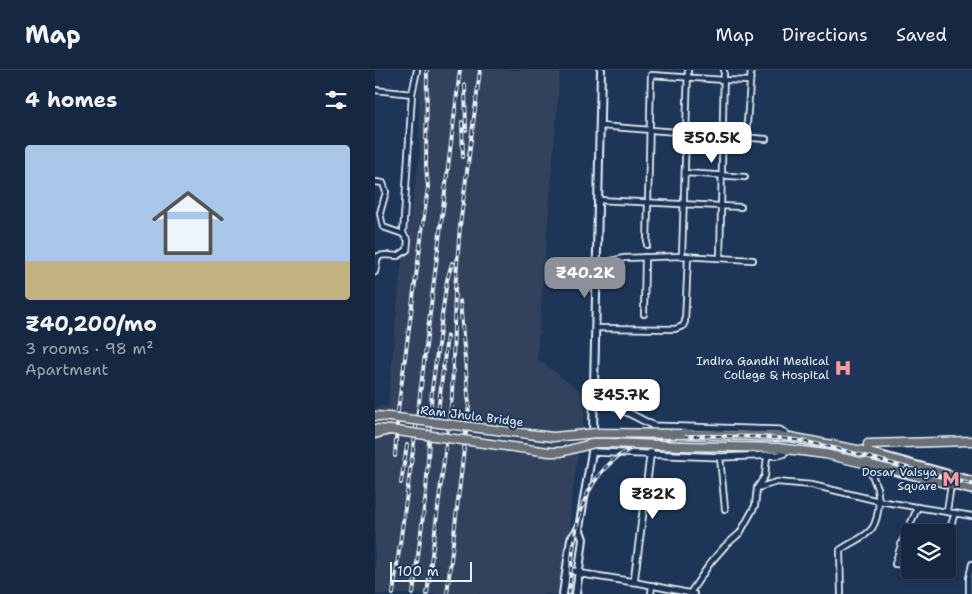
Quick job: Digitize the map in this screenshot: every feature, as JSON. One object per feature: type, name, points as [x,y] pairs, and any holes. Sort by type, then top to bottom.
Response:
[{"type":"highway","name":"Ram Jhula Bridge","points":[[375,416],[553,437],[597,433],[781,436],[868,448],[972,441]]},
{"type":"highway","name":"Ram Jhula Bridge","points":[[375,429],[549,452],[561,452],[595,443],[778,448],[825,454],[868,464]]},
{"type":"highway","points":[[868,448],[868,464]]},
{"type":"main road","points":[[563,594],[571,539],[579,528],[592,452],[601,70]]},
{"type":"main road","points":[[375,434],[390,430]]},
{"type":"main road","points":[[868,448],[972,481]]},
{"type":"main road","points":[[868,464],[972,490]]},
{"type":"main road","points":[[576,594],[583,539],[579,528]]},
{"type":"street","points":[[403,234],[412,94],[417,70]]},
{"type":"street","points":[[682,256],[688,70]]},
{"type":"street","points":[[719,258],[724,70]]},
{"type":"street","points":[[746,137],[751,70]]},
{"type":"street","points":[[647,245],[651,75],[750,81]]},
{"type":"street","points":[[375,90],[412,94]]},
{"type":"street","points":[[599,126],[766,139]]},
{"type":"street","points":[[685,173],[745,177]]},
{"type":"street","points":[[375,182],[383,183],[386,192],[380,213],[383,227],[403,234],[408,240],[407,250],[398,256],[378,256],[375,272]]},
{"type":"street","points":[[598,200],[741,208]]},
{"type":"street","points":[[597,272],[611,261],[624,258],[682,256],[753,260]]},
{"type":"street","points":[[644,314],[645,257]]},
{"type":"street","points":[[595,328],[675,329],[683,326],[685,322],[688,257]]},
{"type":"street","points":[[594,399],[613,405],[654,426],[780,430],[790,437]]},
{"type":"street","points":[[634,582],[654,426]]},
{"type":"street","points":[[592,452],[720,457],[767,456],[783,454],[787,449]]},
{"type":"street","points":[[567,569],[692,593],[711,562],[725,546],[740,534],[755,506],[757,488],[765,476],[767,456]]},
{"type":"street","points":[[720,457],[725,509]]},
{"type":"street","points":[[841,594],[840,550],[870,533],[878,517],[879,500],[877,488],[868,464]]},
{"type":"street","points":[[757,488],[777,482],[812,485],[879,500],[972,516]]},
{"type":"street","points":[[947,511],[951,485]]},
{"type":"street","points":[[911,524],[919,507]]},
{"type":"street","points":[[951,524],[955,513]]},
{"type":"street","points":[[901,545],[895,564],[901,564]]},
{"type":"street","points":[[969,594],[969,578],[972,564]]},
{"type":"street","points":[[651,594],[652,585]]},
{"type":"shaded area","points":[[418,70],[560,70],[537,359],[587,396],[571,501],[570,554],[564,594],[375,594],[375,407],[388,406],[400,276],[420,156]]},
{"type":"railway","points":[[395,456],[398,410],[428,187],[426,166],[427,70]]},
{"type":"railway","points":[[393,594],[415,435],[460,70]]},
{"type":"railway","points":[[427,594],[452,397],[455,290],[460,226],[480,70]]},
{"type":"railway","points":[[465,85],[466,130]]},
{"type":"railway","points":[[462,122],[463,157]]},
{"type":"railway","points":[[413,594],[426,493],[432,389],[447,280],[452,263]]},
{"type":"railway","points":[[447,594],[469,406],[460,301]]},
{"type":"railway","points":[[437,420],[447,336]]},
{"type":"railway","points":[[569,594],[576,528],[589,491],[601,473],[614,459],[645,443],[662,439],[700,436],[787,439],[840,449],[972,484]]},
{"type":"railway","points":[[401,483],[407,445]]},
{"type":"place","name":"Indira Gandhi Medical College & Hospital","points":[[843,368]]},
{"type":"place","name":"Dosar Vaisya Square","points":[[951,479]]}]
